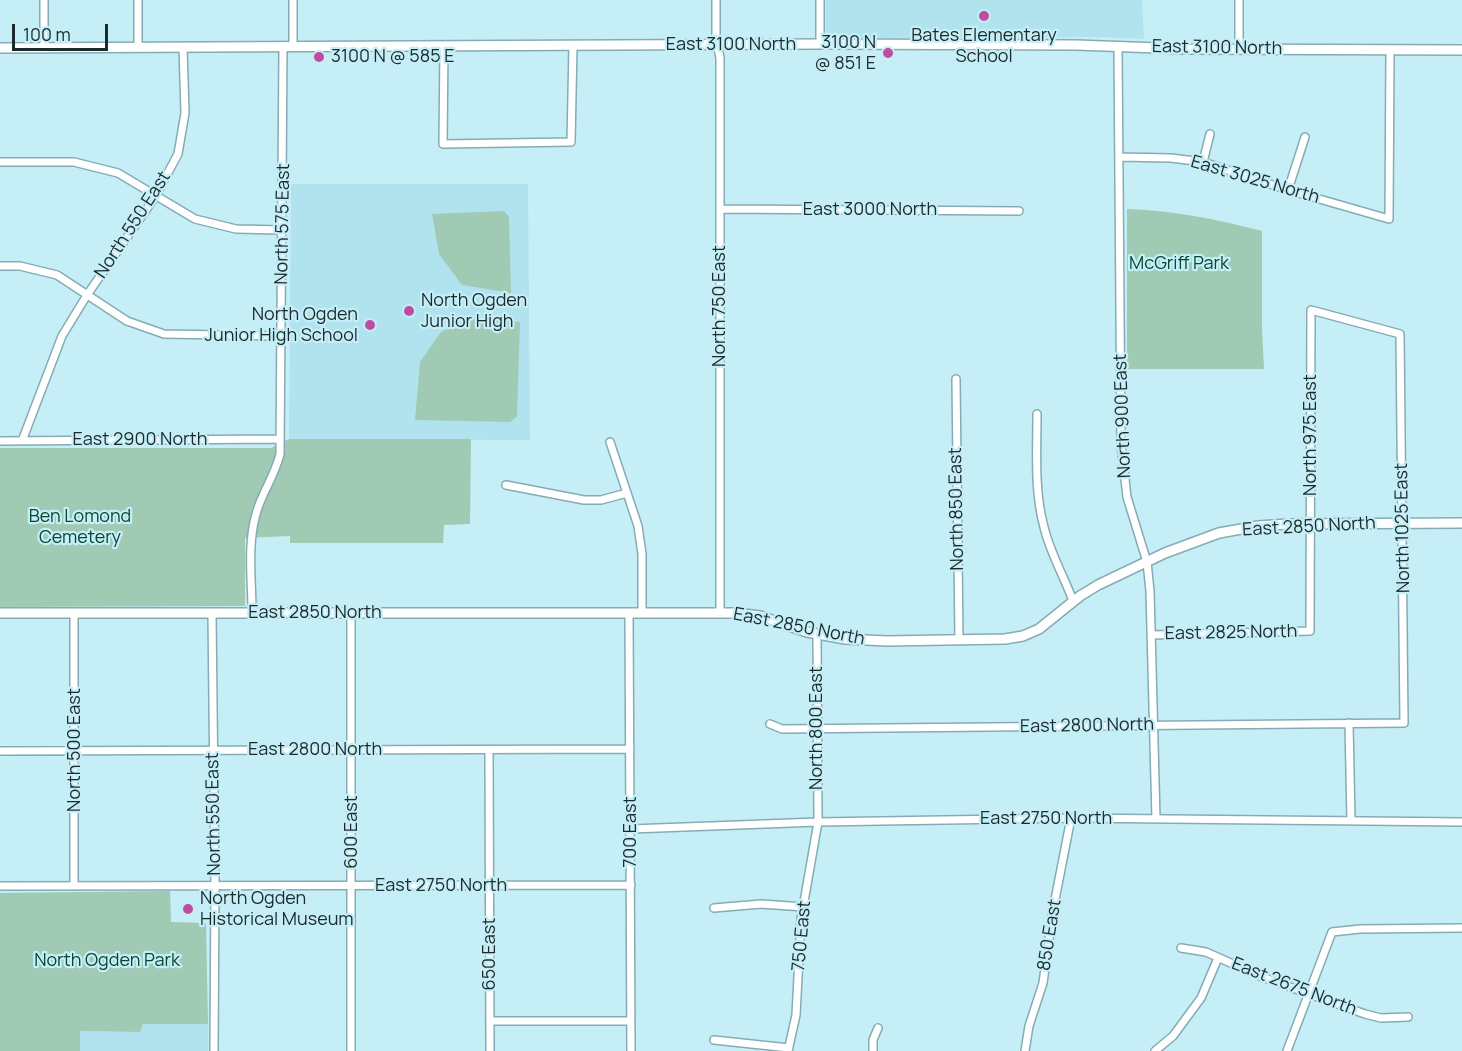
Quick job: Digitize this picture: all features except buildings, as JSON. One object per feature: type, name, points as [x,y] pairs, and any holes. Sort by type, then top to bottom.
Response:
[{"type":"street","points":[[44,0],[44,48]]},
{"type":"street","points":[[138,0],[138,47]]},
{"type":"street","name":"North 575 East","points":[[252,612],[254,522],[259,501],[273,479],[278,463],[280,439],[282,230],[288,46],[293,0]]},
{"type":"street","name":"North 750 East","points":[[716,0],[716,37],[719,45],[720,613]]},
{"type":"street","points":[[820,0],[820,44]]},
{"type":"street","points":[[1239,0],[1239,49]]},
{"type":"street","name":"East 3100 North","points":[[0,48],[820,44],[1462,50]]},
{"type":"street","points":[[444,46],[443,144],[571,142],[573,46]]},
{"type":"street","name":"North 550 East","points":[[87,295],[155,197],[178,154],[185,113],[183,47]]},
{"type":"street","name":"North 900 East","points":[[1118,47],[1121,444],[1127,497],[1147,561],[1152,635],[1156,819]]},
{"type":"street","name":"East 3025 North","points":[[1119,157],[1171,158],[1203,162],[1288,190],[1389,219],[1390,50]]},
{"type":"street","points":[[1203,162],[1210,134]]},
{"type":"street","points":[[1288,190],[1305,136]]},
{"type":"street","points":[[0,162],[74,162],[118,173],[195,219],[236,229],[282,230]]},
{"type":"street","name":"East 3000 North","points":[[720,209],[1019,211]]},
{"type":"street","points":[[0,266],[20,266],[57,275],[127,321],[164,334],[281,336]]},
{"type":"street","points":[[22,441],[53,356],[62,336],[87,295]]},
{"type":"street","name":"North 975 East","points":[[1310,631],[1311,310],[1400,334]]},
{"type":"street","name":"North 1025 East","points":[[1400,334],[1404,723]]},
{"type":"street","name":"North 850 East","points":[[956,379],[959,640]]},
{"type":"street","points":[[1037,414],[1037,486],[1043,524],[1052,553],[1073,601]]},
{"type":"street","name":"East 2900 North","points":[[0,441],[280,439]]},
{"type":"street","points":[[610,442],[638,526],[642,554],[642,613]]},
{"type":"street","points":[[506,485],[584,500],[601,500],[627,493]]},
{"type":"street","name":"East 2850 North","points":[[0,613],[720,613],[752,614],[817,634],[870,641],[1005,639],[1023,636],[1048,623],[1073,601],[1098,585],[1147,561],[1219,533],[1265,526],[1311,524],[1462,523]]},
{"type":"street","name":"North 550 East","points":[[212,612],[214,1051]]},
{"type":"street","name":"North 500 East","points":[[74,613],[74,886]]},
{"type":"street","name":"600 East","points":[[351,613],[351,1051]]},
{"type":"street","name":"700 East","points":[[629,613],[631,1051]]},
{"type":"street","name":"East 2825 North","points":[[1152,635],[1310,631]]},
{"type":"street","name":"North 800 East","points":[[817,634],[818,822]]},
{"type":"street","points":[[1349,723],[1351,821]]},
{"type":"street","name":"East 2800 North","points":[[770,724],[782,729],[818,729],[1404,723]]},
{"type":"street","name":"East 2800 North","points":[[0,751],[630,749]]},
{"type":"street","name":"650 East","points":[[489,750],[490,1051]]},
{"type":"street","name":"East 2750 North","points":[[631,828],[1071,818],[1462,822]]},
{"type":"street","name":"850 East","points":[[1025,1051],[1029,1026],[1043,982],[1053,910],[1071,818]]},
{"type":"street","name":"750 East","points":[[789,1050],[796,1016],[804,907],[818,822]]},
{"type":"street","name":"East 2750 North","points":[[0,886],[631,885]]},
{"type":"street","points":[[714,908],[761,904],[804,907]]},
{"type":"street","points":[[1287,1051],[1332,932],[1360,929],[1462,928]]},
{"type":"street","name":"East 2675 North","points":[[1181,948],[1206,952],[1309,995],[1373,1016],[1408,1017]]},
{"type":"street","points":[[1155,1051],[1173,1036],[1201,998],[1218,958]]},
{"type":"street","points":[[490,1021],[631,1021]]},
{"type":"street","points":[[873,1051],[873,1040],[878,1028]]},
{"type":"street","points":[[714,1041],[789,1050]]},
{"type":"shaded area","name":"Bates Elementary School","points":[[826,0],[1142,0],[1144,39],[1101,37],[832,38],[826,33]]},
{"type":"shaded area","name":"North Ogden Junior High","points":[[291,184],[528,184],[530,440],[289,439]]},
{"type":"shaded area","points":[[142,1024],[208,1024],[208,1051],[80,1051],[80,1031],[140,1032]]},
{"type":"green space","name":"McGriff Park","points":[[1127,209],[1196,216],[1262,231],[1264,369],[1127,369]]},
{"type":"green space","points":[[504,211],[509,217],[511,293],[462,285],[439,254],[432,214]]},
{"type":"green space","points":[[470,318],[520,322],[517,416],[510,422],[415,420],[420,362],[441,332]]},
{"type":"green space","name":"Ben Lomond Cemetery","points":[[289,439],[471,439],[470,524],[444,525],[443,543],[290,543],[290,536],[245,538],[245,606],[0,607],[0,448],[271,448]]},
{"type":"green space","name":"North Ogden Park","points":[[170,891],[171,922],[206,923],[208,1024],[143,1024],[140,1032],[80,1031],[80,1051],[0,1051],[0,893]]},
{"type":"place","name":"Bates Elementary School","points":[[984,16]]},
{"type":"place","name":"3100 N @ 851 E","points":[[888,53]]},
{"type":"place","name":"3100 N @ 585 E","points":[[319,57]]},
{"type":"place","name":"North Ogden Junior High","points":[[409,311]]},
{"type":"place","name":"North Ogden Junior High School","points":[[370,325]]},
{"type":"place","name":"North Ogden Historical Museum","points":[[188,909]]}]
